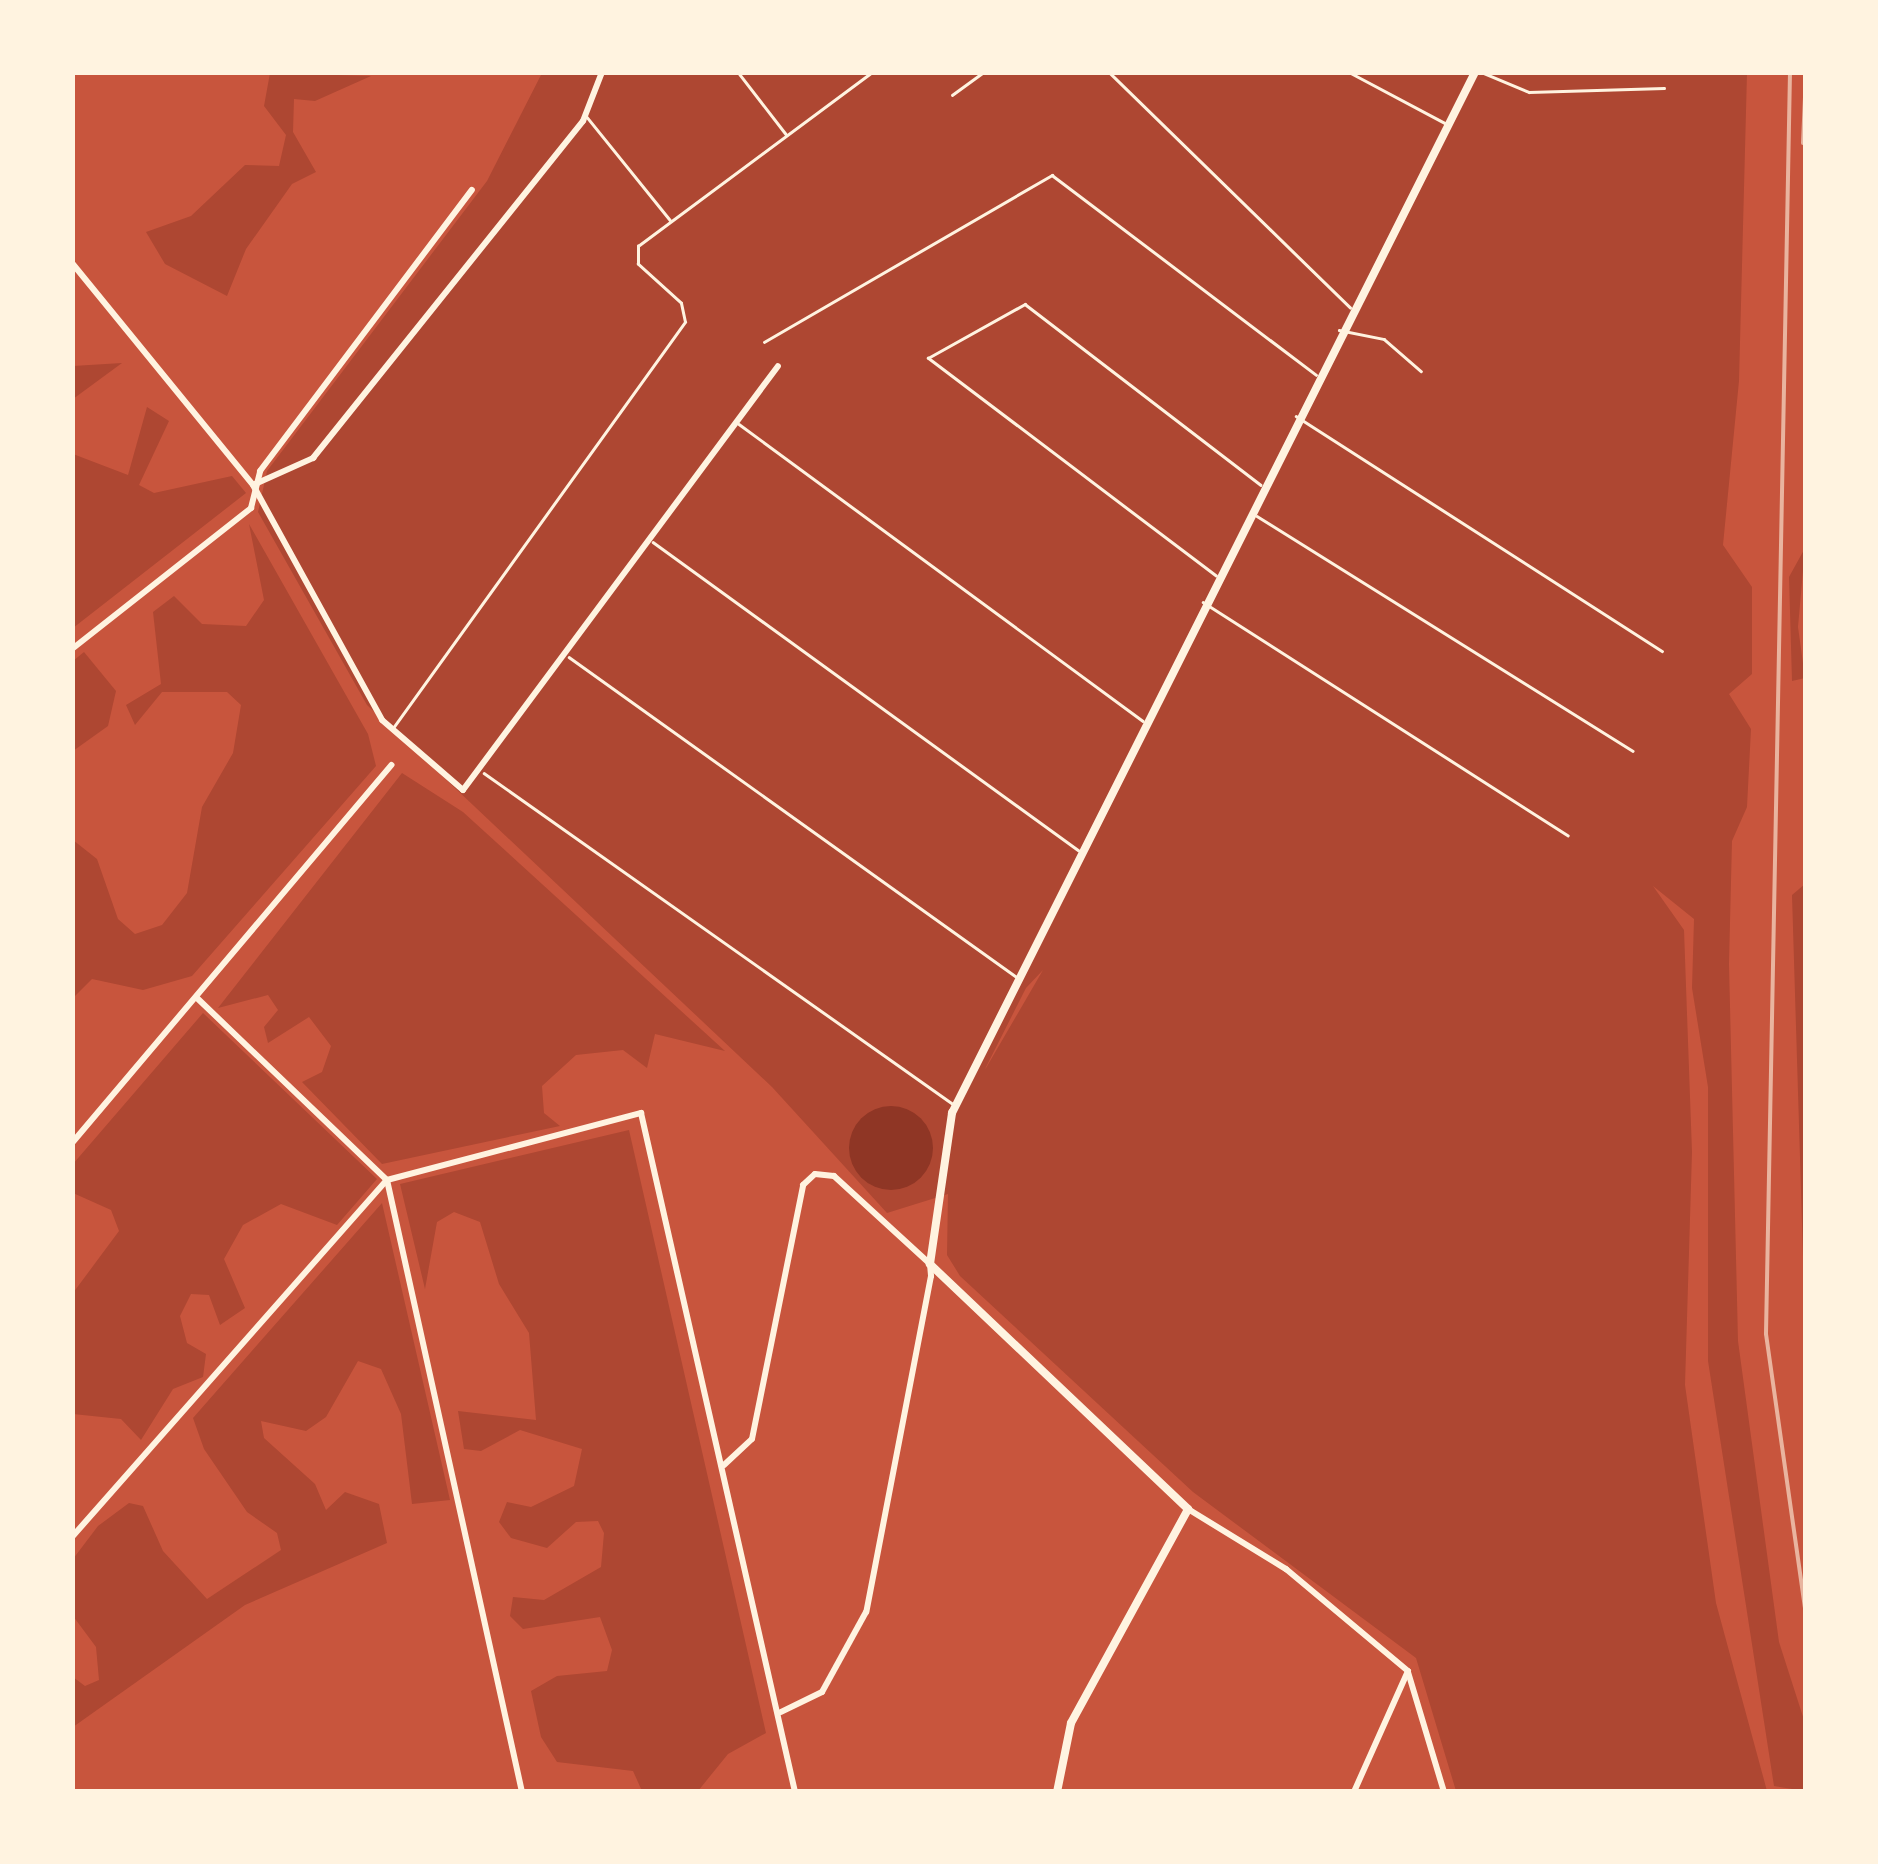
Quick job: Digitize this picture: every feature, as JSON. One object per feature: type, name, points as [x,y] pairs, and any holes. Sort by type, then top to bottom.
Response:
[{"type":"street","points":[[254,484],[314,458],[586,116],[602,72]]},
{"type":"street","points":[[781,1712],[828,1686],[870,1600],[954,1106],[1350,307],[1446,124],[1478,72]]},
{"type":"street","points":[[72,649],[251,508],[254,484],[472,190]]},
{"type":"street","points":[[72,263],[254,484],[367,700],[445,781],[467,790],[484,773],[778,366]]},
{"type":"street","points":[[72,1143],[392,765]]},
{"type":"street","points":[[197,998],[388,1180],[522,1792]]},
{"type":"street","points":[[72,1537],[388,1180],[641,1112],[781,1712],[795,1792]]},
{"type":"street","points":[[724,1465],[752,1440],[806,1178],[825,1173],[842,1182],[1188,1509],[1286,1569],[1408,1671],[1444,1792]]},
{"type":"street","points":[[1057,1792],[1070,1723],[1188,1509]]},
{"type":"street","points":[[1354,1792],[1408,1671]]},
{"type":"lane","points":[[738,72],[786,134]]},
{"type":"lane","points":[[392,730],[685,322],[682,302],[635,259],[642,241],[872,72]]},
{"type":"lane","points":[[952,95],[984,72]]},
{"type":"lane","points":[[1109,72],[1350,307]]},
{"type":"lane","points":[[1349,72],[1446,124]]},
{"type":"lane","points":[[1478,72],[1539,93],[1664,88]]},
{"type":"lane","points":[[586,116],[670,220]]},
{"type":"lane","points":[[764,342],[1052,175],[1316,375]]},
{"type":"lane","points":[[1216,576],[928,358],[1025,304],[1261,486]]},
{"type":"lane","points":[[1339,330],[1384,339],[1421,371]]},
{"type":"lane","points":[[1296,416],[1662,651]]},
{"type":"lane","points":[[738,424],[1143,721]]},
{"type":"lane","points":[[1249,510],[1633,751]]},
{"type":"lane","points":[[653,542],[1078,850]]},
{"type":"lane","points":[[1203,602],[1568,834]]},
{"type":"lane","points":[[569,657],[1018,978]]},
{"type":"lane","points":[[484,773],[954,1106]]},
{"type":"shaded area","points":[[270,73],[371,76],[315,101],[294,99],[293,132],[316,172],[292,184],[246,249],[227,296],[165,264],[146,232],[191,216],[245,165],[279,166],[286,135],[264,106]]},
{"type":"shaded area","points":[[542,73],[1747,73],[1739,381],[1723,545],[1752,587],[1752,674],[1729,694],[1751,729],[1747,807],[1732,841],[1729,964],[1738,1341],[1779,1642],[1805,1723],[1805,1791],[1774,1786],[1708,1361],[1708,1087],[1692,988],[1694,919],[1653,886],[1684,930],[1692,1152],[1685,1385],[1716,1603],[1767,1791],[1456,1791],[1416,1658],[1193,1492],[960,1276],[947,1255],[948,1194],[887,1213],[772,1087],[367,705],[258,512],[267,471],[487,181]],"holes":[[[1043,970],[985,1069],[1026,988]]]},
{"type":"shaded area","points":[[122,363],[73,399],[73,366]]},
{"type":"shaded area","points":[[147,407],[169,421],[139,485],[154,493],[232,476],[246,493],[73,628],[73,454],[128,475]]},
{"type":"shaded area","points":[[249,524],[368,734],[376,766],[192,976],[143,990],[92,979],[73,998],[73,840],[97,859],[118,919],[135,934],[162,925],[187,893],[202,807],[233,753],[241,705],[227,692],[162,692],[135,725],[126,705],[161,684],[153,612],[174,596],[202,624],[246,626],[264,600]]},
{"type":"shaded area","points":[[1805,548],[1798,627],[1805,678],[1792,681],[1789,577]]},
{"type":"shaded area","points":[[84,652],[116,691],[108,726],[73,751],[73,661]]},
{"type":"shaded area","points":[[402,773],[463,812],[725,1051],[655,1034],[647,1068],[623,1050],[576,1055],[542,1086],[544,1113],[560,1126],[382,1164],[302,1082],[322,1072],[331,1046],[309,1017],[268,1043],[264,1027],[278,1010],[268,995],[218,1008]]},
{"type":"shaded area","points":[[1806,884],[1805,1322],[1792,895]]},
{"type":"shaded area","points":[[203,1013],[377,1179],[337,1225],[281,1204],[243,1225],[224,1259],[245,1308],[220,1325],[209,1295],[191,1294],[180,1316],[187,1343],[206,1354],[203,1377],[173,1389],[141,1440],[121,1419],[73,1414],[73,1293],[119,1231],[111,1210],[73,1193],[73,1164]]},
{"type":"shaded area","points":[[883,1106],[899,1106],[915,1113],[926,1124],[933,1148],[930,1164],[921,1178],[899,1190],[883,1190],[867,1183],[856,1172],[849,1156],[849,1140],[856,1124],[867,1113]]},
{"type":"shaded area","points":[[629,1130],[766,1733],[728,1754],[698,1791],[642,1791],[633,1771],[557,1762],[541,1737],[531,1691],[557,1676],[607,1671],[612,1650],[600,1617],[523,1629],[510,1616],[513,1597],[544,1600],[601,1567],[604,1533],[598,1521],[576,1522],[547,1548],[511,1538],[499,1522],[507,1502],[531,1507],[574,1486],[582,1449],[520,1430],[481,1451],[464,1449],[458,1411],[536,1420],[529,1333],[499,1284],[480,1222],[454,1212],[437,1222],[425,1289],[400,1184]]},
{"type":"shaded area","points":[[382,1203],[450,1500],[412,1504],[401,1414],[381,1369],[358,1361],[326,1417],[306,1431],[261,1421],[264,1438],[315,1484],[326,1510],[345,1492],[379,1504],[387,1543],[245,1605],[73,1727],[73,1677],[85,1686],[99,1680],[96,1647],[73,1616],[73,1559],[98,1526],[129,1503],[143,1506],[163,1551],[207,1599],[281,1550],[277,1533],[247,1512],[204,1449],[193,1418]]},
{"type":"railway","points":[[1790,72],[1766,1334],[1806,1616]]},
{"type":"railway","points":[[1803,143],[1806,73]]}]
